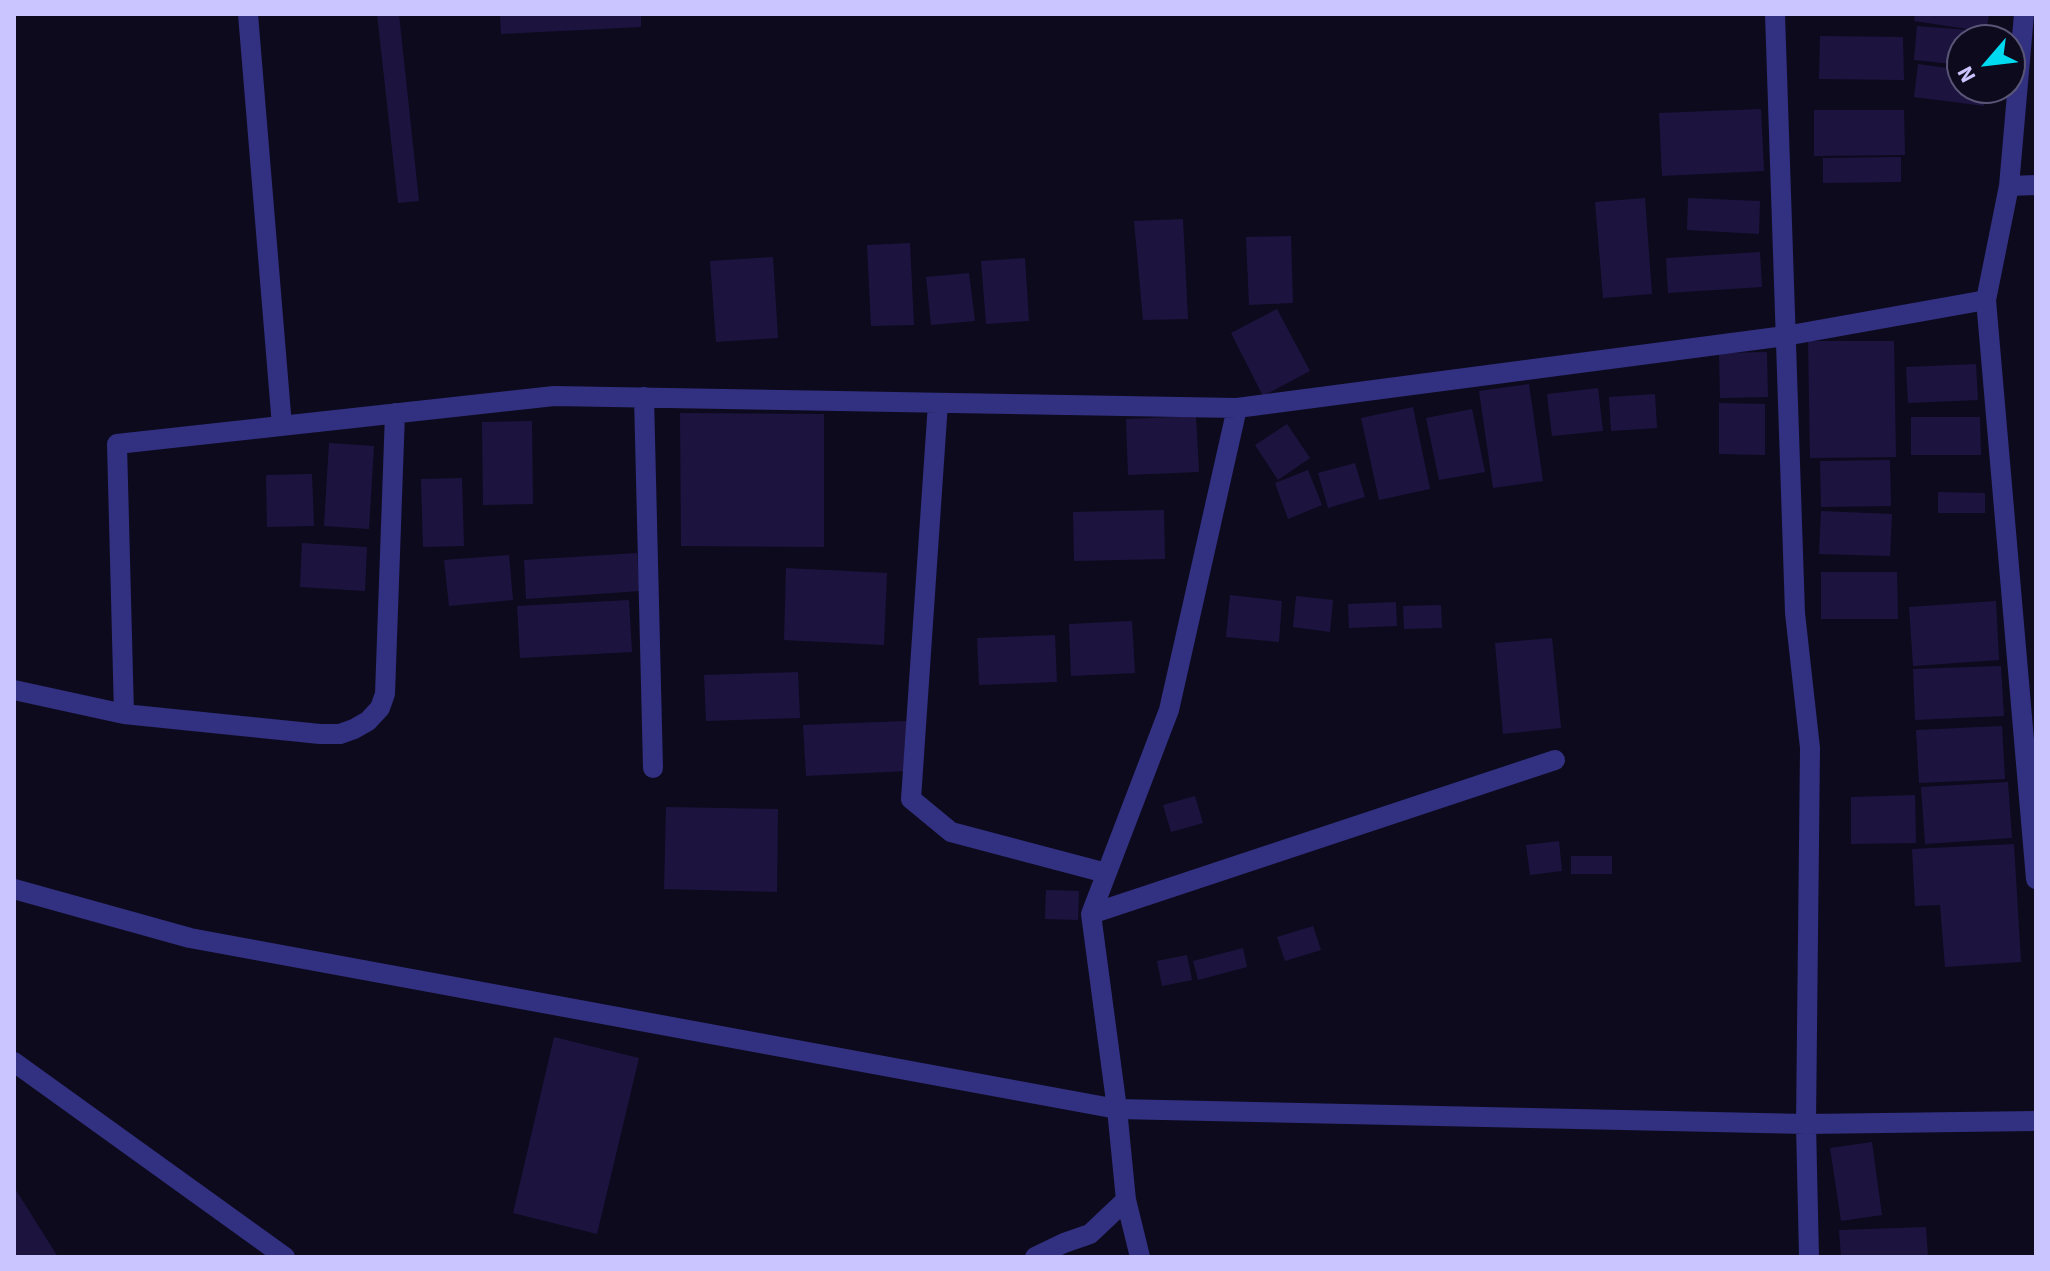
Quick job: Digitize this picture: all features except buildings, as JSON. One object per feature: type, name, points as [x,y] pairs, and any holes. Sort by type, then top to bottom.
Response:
[{"type":"street","points":[[248,14],[282,426]]},
{"type":"street","points":[[1775,14],[1795,613],[1810,748],[1806,1124],[1809,1257]]},
{"type":"street","points":[[2024,14],[2009,186],[1986,300],[2036,879]]},
{"type":"street","points":[[2009,186],[2036,185]]},
{"type":"street","points":[[124,714],[117,444],[554,396],[1237,408],[1785,336],[1986,300]]},
{"type":"street","points":[[644,397],[653,768]]},
{"type":"street","points":[[938,403],[911,799],[951,832],[1106,873]]},
{"type":"street","points":[[1140,1257],[1126,1200],[1091,914],[1169,710],[1237,408]]},
{"type":"street","points":[[14,690],[124,714],[320,734],[340,734],[368,721],[380,708],[385,694],[395,413]]},
{"type":"street","points":[[1091,914],[1555,760]]},
{"type":"street","points":[[14,889],[190,938],[1117,1109],[1806,1124],[2036,1121]]},
{"type":"street","points":[[14,1062],[285,1257]]},
{"type":"street","points":[[1035,1257],[1090,1234],[1126,1200]]}]
